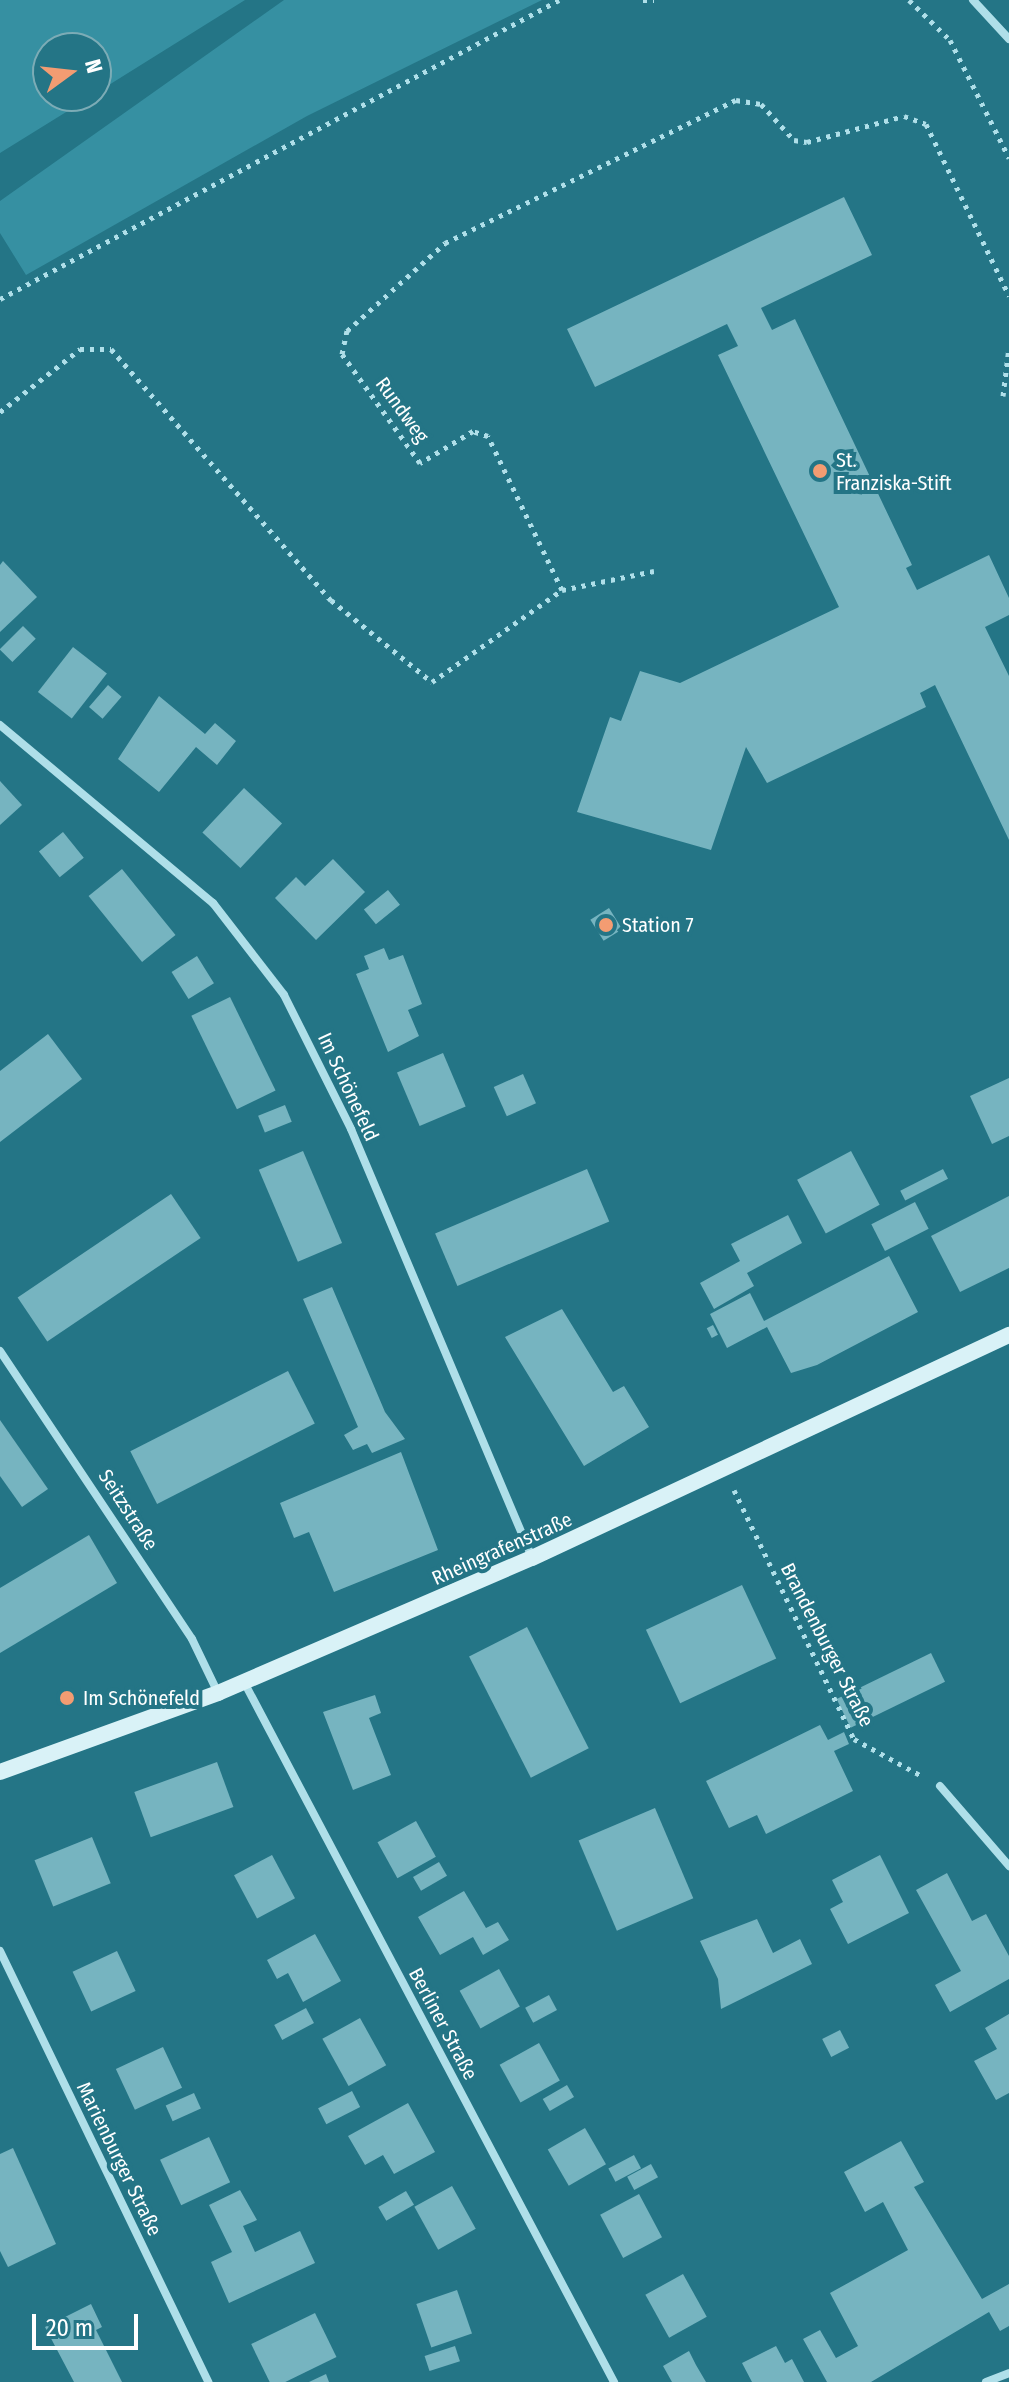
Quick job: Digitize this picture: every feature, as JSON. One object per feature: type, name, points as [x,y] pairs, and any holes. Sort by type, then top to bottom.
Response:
[{"type":"street","points":[[973,0],[1009,39]]},
{"type":"street","name":"Im Schönefeld","points":[[0,725],[213,903],[284,995],[351,1129],[532,1558]]},
{"type":"street","name":"Rheingrafenstraße","points":[[0,1772],[218,1693],[532,1558],[1009,1335]]},
{"type":"street","name":"Seitzstraße","points":[[0,1351],[192,1639],[218,1693]]},
{"type":"street","name":"Berliner Straße","points":[[244,1682],[614,2382]]},
{"type":"street","points":[[940,1786],[1009,1866]]},
{"type":"street","name":"Marienburger Straße","points":[[0,1951],[208,2382]]},
{"type":"street","points":[[986,2382],[1009,2373]]},
{"type":"path","points":[[0,299],[559,0]]},
{"type":"path","points":[[643,0],[654,0]]},
{"type":"path","points":[[909,0],[950,40],[1009,158]]},
{"type":"path","name":"Rundweg","points":[[562,590],[488,436],[473,431],[420,463],[342,354],[347,331],[445,243],[736,100],[761,104],[794,140],[807,142],[904,116],[926,124],[1009,296]]},
{"type":"path","points":[[1003,396],[1009,347]]},
{"type":"path","points":[[0,412],[80,349],[111,349],[331,600],[432,682],[562,590],[654,571]]},
{"type":"path","name":"Brandenburger Straße","points":[[725,1470],[854,1739],[940,1786]]},
{"type":"shaded area","points":[[0,0],[245,0],[112,83],[112,32],[32,32],[32,112],[66,112],[0,153]]},
{"type":"shaded area","points":[[284,0],[542,0],[307,116],[26,275],[0,233],[0,201]]},
{"type":"building","name":"St. Franziska-Stift","points":[[844,197],[872,255],[761,308],[772,330],[795,319],[912,565],[906,568],[917,590],[989,555],[1009,598],[1009,615],[985,627],[1009,676],[1009,840],[935,685],[920,693],[926,707],[767,783],[746,747],[711,850],[577,812],[610,717],[621,721],[640,671],[680,683],[839,607],[718,355],[738,346],[727,324],[595,387],[567,329]]},
{"type":"building","points":[[3,561],[37,597],[0,632],[0,565]]},
{"type":"building","points":[[23,626],[36,639],[12,662],[0,649]]},
{"type":"building","points":[[73,647],[107,673],[72,718],[38,692]]},
{"type":"building","points":[[108,685],[122,697],[103,719],[89,707]]},
{"type":"building","points":[[159,696],[205,734],[215,723],[236,741],[217,765],[196,747],[159,792],[118,759]]},
{"type":"building","points":[[0,781],[22,805],[0,825]]},
{"type":"building","points":[[244,788],[282,823],[240,868],[202,833]]},
{"type":"building","points":[[63,832],[84,858],[60,877],[39,852]]},
{"type":"building","points":[[333,859],[365,892],[316,940],[275,898],[296,877],[305,886]]},
{"type":"building","points":[[122,869],[175,935],[142,962],[89,896]]},
{"type":"building","points":[[388,890],[400,905],[376,924],[364,910]]},
{"type":"building","name":"Station 7","points":[[609,908],[622,929],[604,941],[590,920]]},
{"type":"building","points":[[384,948],[389,960],[403,955],[422,1004],[408,1010],[419,1036],[388,1052],[356,974],[369,969],[364,956]]},
{"type":"building","points":[[197,956],[214,983],[189,999],[172,972]]},
{"type":"building","points":[[230,997],[276,1090],[237,1109],[191,1016]]},
{"type":"building","points":[[48,1034],[82,1079],[0,1142],[0,1071]]},
{"type":"building","points":[[443,1053],[466,1106],[420,1126],[397,1073]]},
{"type":"building","points":[[523,1074],[536,1103],[507,1116],[494,1087]]},
{"type":"building","points":[[1009,1078],[1009,1136],[992,1144],[970,1096]]},
{"type":"building","points":[[285,1105],[292,1122],[265,1133],[258,1116]]},
{"type":"building","points":[[303,1151],[342,1243],[298,1262],[259,1170]]},
{"type":"building","points":[[851,1151],[880,1205],[826,1233],[797,1180]]},
{"type":"building","points":[[587,1169],[609,1221],[457,1286],[435,1233]]},
{"type":"building","points":[[943,1169],[948,1179],[905,1201],[900,1191]]},
{"type":"building","points":[[171,1194],[201,1238],[47,1341],[18,1297]]},
{"type":"building","points":[[1009,1196],[1009,1268],[960,1292],[931,1236]]},
{"type":"building","points":[[915,1202],[929,1229],[885,1251],[871,1224]]},
{"type":"building","points":[[788,1215],[802,1243],[747,1273],[754,1286],[714,1309],[700,1283],[740,1261],[731,1244]]},
{"type":"building","points":[[889,1256],[918,1312],[817,1365],[791,1373],[767,1327],[727,1348],[710,1314],[750,1293],[764,1321]]},
{"type":"building","points":[[332,1287],[385,1412],[405,1439],[372,1453],[367,1444],[353,1450],[344,1435],[358,1427],[303,1299]]},
{"type":"building","points":[[562,1309],[613,1392],[624,1386],[649,1427],[584,1466],[505,1337]]},
{"type":"building","points":[[713,1325],[718,1335],[712,1338],[707,1328]]},
{"type":"building","points":[[288,1371],[315,1424],[157,1504],[130,1451]]},
{"type":"building","points":[[0,1420],[48,1489],[22,1507],[0,1476]]},
{"type":"building","points":[[401,1452],[438,1550],[334,1592],[309,1532],[294,1538],[280,1503]]},
{"type":"building","points":[[89,1535],[117,1583],[0,1653],[0,1588]]},
{"type":"building","points":[[742,1585],[776,1658],[680,1703],[646,1630]]},
{"type":"building","points":[[527,1627],[589,1748],[531,1778],[469,1657]]},
{"type":"building","points":[[931,1653],[945,1682],[851,1728],[837,1699]]},
{"type":"building","points":[[375,1695],[381,1713],[369,1718],[391,1775],[353,1790],[323,1712]]},
{"type":"building","points":[[820,1725],[828,1740],[844,1732],[849,1744],[834,1751],[853,1791],[766,1834],[757,1815],[729,1828],[706,1781]]},
{"type":"building","points":[[217,1762],[233,1807],[151,1837],[134,1792]]},
{"type":"building","points":[[655,1808],[693,1898],[617,1931],[579,1840]]},
{"type":"building","points":[[416,1821],[436,1857],[397,1878],[378,1842]]},
{"type":"building","points":[[92,1837],[111,1883],[53,1907],[35,1860]]},
{"type":"building","points":[[272,1855],[295,1898],[257,1918],[234,1875]]},
{"type":"building","points":[[880,1855],[909,1913],[848,1944],[830,1909],[843,1902],[832,1880]]},
{"type":"building","points":[[439,1862],[447,1876],[421,1891],[413,1877]]},
{"type":"building","points":[[947,1873],[972,1921],[986,1914],[1009,1956],[1009,1979],[950,2012],[935,1985],[961,1971],[916,1890]]},
{"type":"building","points":[[464,1891],[486,1928],[498,1922],[509,1940],[483,1955],[473,1937],[440,1955],[418,1917]]},
{"type":"building","points":[[757,1919],[773,1953],[800,1939],[812,1964],[721,2009],[718,1979],[700,1941]]},
{"type":"building","points":[[315,1934],[341,1981],[303,2002],[288,1973],[277,1979],[267,1960]]},
{"type":"building","points":[[117,1951],[136,1991],[91,2012],[73,1972]]},
{"type":"building","points":[[499,1969],[520,2007],[480,2028],[460,1991]]},
{"type":"building","points":[[549,1995],[557,2010],[533,2023],[525,2008]]},
{"type":"building","points":[[306,2008],[314,2023],[282,2040],[274,2025]]},
{"type":"building","points":[[1009,2014],[1009,2093],[996,2100],[974,2061],[997,2049],[985,2028]]},
{"type":"building","points":[[360,2018],[386,2065],[349,2086],[322,2039]]},
{"type":"building","points":[[840,2030],[849,2048],[831,2057],[822,2039]]},
{"type":"building","points":[[539,2043],[560,2081],[520,2102],[500,2065]]},
{"type":"building","points":[[163,2047],[182,2088],[135,2110],[116,2069]]},
{"type":"building","points":[[567,2085],[574,2097],[550,2111],[543,2099]]},
{"type":"building","points":[[352,2091],[360,2107],[326,2124],[318,2108]]},
{"type":"building","points":[[194,2093],[201,2109],[173,2121],[166,2106]]},
{"type":"building","points":[[408,2103],[435,2152],[394,2174],[383,2155],[365,2165],[348,2136]]},
{"type":"building","points":[[585,2128],[606,2164],[569,2186],[548,2150]]},
{"type":"building","points":[[209,2137],[230,2182],[181,2205],[160,2160]]},
{"type":"building","points":[[901,2141],[924,2182],[914,2187],[982,2299],[1009,2284],[1009,2326],[1000,2331],[989,2312],[871,2382],[827,2382],[803,2339],[820,2330],[836,2358],[858,2346],[830,2293],[908,2250],[883,2202],[865,2212],[844,2172]]},
{"type":"building","points":[[13,2148],[56,2244],[8,2267],[0,2251],[0,2154]]},
{"type":"building","points":[[634,2155],[641,2168],[615,2182],[608,2169]]},
{"type":"building","points":[[651,2164],[658,2177],[634,2190],[627,2177]]},
{"type":"building","points":[[452,2186],[476,2229],[438,2250],[414,2207]]},
{"type":"building","points":[[240,2190],[257,2220],[243,2226],[255,2252],[300,2231],[315,2263],[229,2303],[211,2262],[232,2252],[209,2205]]},
{"type":"building","points":[[406,2191],[414,2205],[386,2221],[378,2207]]},
{"type":"building","points":[[639,2194],[662,2237],[623,2258],[600,2215]]},
{"type":"building","points":[[683,2274],[707,2317],[669,2338],[645,2295]]},
{"type":"building","points":[[457,2290],[472,2333],[431,2347],[416,2304]]},
{"type":"building","points":[[91,2304],[102,2327],[96,2330],[122,2382],[74,2382],[45,2327]]},
{"type":"building","points":[[315,2313],[336,2357],[285,2382],[270,2382],[251,2344]]},
{"type":"building","points":[[455,2346],[460,2361],[430,2371],[425,2356]]},
{"type":"building","points":[[776,2346],[785,2363],[792,2359],[804,2382],[752,2382],[742,2363]]},
{"type":"building","points":[[689,2351],[706,2382],[672,2382],[663,2366]]},
{"type":"building","points":[[326,2374],[329,2382],[309,2382]]},
{"type":"place","name":"St. Franziska-Stift","points":[[820,471]]},
{"type":"place","name":"Station 7","points":[[606,925]]},
{"type":"place","name":"Im Schönefeld","points":[[67,1698]]}]
